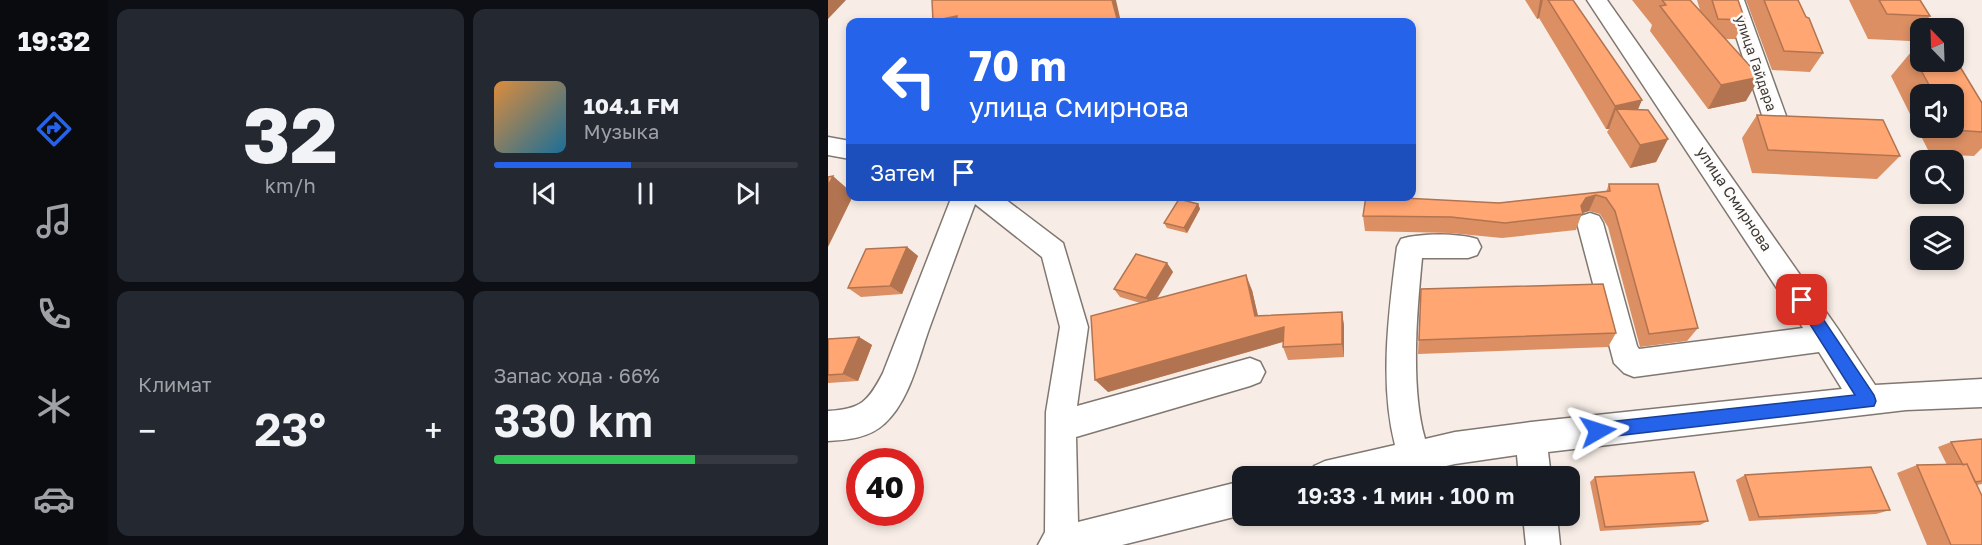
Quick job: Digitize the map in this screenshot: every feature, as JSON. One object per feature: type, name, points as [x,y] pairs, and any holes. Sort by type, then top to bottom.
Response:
[{"type":"street","name":"улица Смирнова","points":[[1597,0],[1828,338],[1868,401]]},
{"type":"street","name":"улица Гайдара","points":[[1734,0],[1778,127]]},
{"type":"street","points":[[828,146],[846,149]]},
{"type":"street","points":[[828,426],[864,421],[883,406],[896,379],[963,201]]},
{"type":"street","points":[[989,201],[1054,251],[1074,327],[1061,426],[1058,544],[1232,500]]},
{"type":"street","points":[[1590,223],[1624,354],[1634,363],[1828,338]]},
{"type":"street","points":[[1414,457],[1404,420],[1402,319],[1410,247],[1468,247]]},
{"type":"street","points":[[1061,426],[1250,372]]},
{"type":"street","points":[[1374,466],[1455,448],[1531,438],[1868,401],[1982,393]]},
{"type":"street","points":[[1531,438],[1534,466]]},
{"type":"street","points":[[1541,526],[1543,545]]},
{"type":"building","points":[[932,0],[1112,0],[1117,18],[957,18],[957,16],[933,18]]},
{"type":"building","points":[[1548,0],[1573,0],[1642,100],[1615,106]]},
{"type":"building","points":[[1662,0],[1690,0],[1760,77],[1721,85],[1660,6],[1666,5]]},
{"type":"building","points":[[1712,0],[1738,0],[1745,20],[1718,19]]},
{"type":"building","points":[[1764,0],[1798,0],[1806,17],[1809,18],[1823,53],[1784,51]]},
{"type":"building","points":[[1879,0],[1920,0],[1930,16],[1887,14]]},
{"type":"building","points":[[1922,72],[1963,72],[1982,103],[1982,132],[1964,131],[1964,84],[1929,84]]},
{"type":"building","points":[[1616,109],[1648,110],[1668,139],[1640,145]]},
{"type":"building","points":[[1757,115],[1883,120],[1900,156],[1768,150]]},
{"type":"building","points":[[1609,184],[1658,184],[1698,328],[1649,334],[1615,211],[1606,198],[1596,195],[1586,198],[1581,206],[1583,214],[1505,223],[1451,217],[1363,216],[1365,201],[1416,201],[1416,199],[1499,203],[1610,191]]},
{"type":"building","points":[[1178,201],[1198,204],[1184,228],[1164,223]]},
{"type":"building","points":[[907,247],[890,286],[848,288],[866,249]]},
{"type":"building","points":[[1136,254],[1167,263],[1146,298],[1114,289]]},
{"type":"building","points":[[1246,275],[1255,316],[1342,312],[1342,344],[1283,347],[1284,327],[1095,380],[1091,316]]},
{"type":"building","points":[[1603,284],[1616,333],[1419,340],[1421,289]]},
{"type":"building","points":[[859,337],[843,374],[828,375],[828,339]]},
{"type":"building","points":[[1982,439],[1982,481],[1975,482],[1967,464],[1963,465],[1951,442]]},
{"type":"building","points":[[1967,464],[1982,496],[1982,545],[1951,545],[1917,465]]},
{"type":"building","points":[[1871,467],[1890,510],[1759,517],[1745,475]]},
{"type":"building","points":[[1694,472],[1708,521],[1605,527],[1595,477]]},
{"type":"route","points":[[1598,431],[1868,401],[1802,300]]}]
